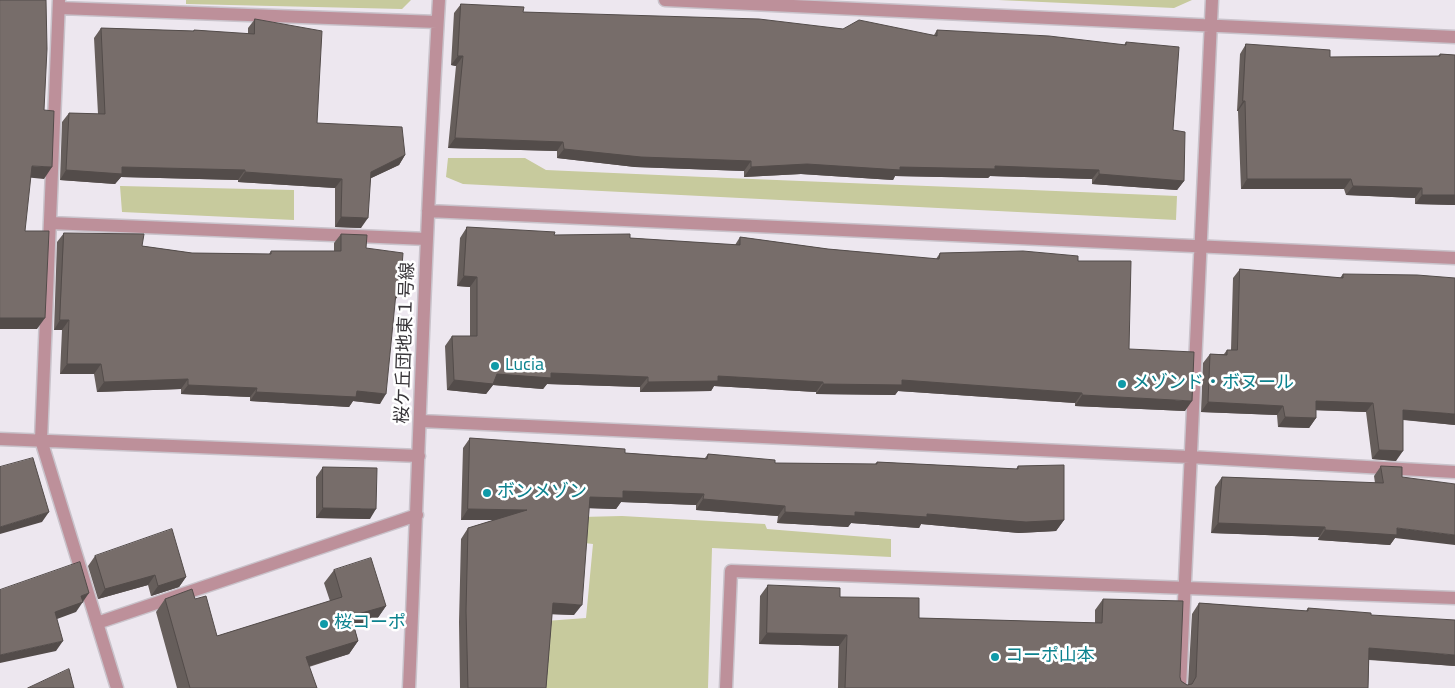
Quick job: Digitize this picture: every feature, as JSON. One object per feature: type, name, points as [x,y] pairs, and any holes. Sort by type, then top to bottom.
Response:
[{"type":"street","name":"桜ケ丘団地東１号線","points":[[409,688],[428,211],[439,0]]},
{"type":"street","points":[[665,0],[1455,38]]},
{"type":"street","points":[[1180,688],[1212,0]]},
{"type":"street","points":[[117,688],[41,440],[59,4],[437,22]]},
{"type":"street","points":[[428,211],[1455,258]]},
{"type":"street","points":[[50,223],[427,239]]},
{"type":"street","points":[[421,421],[1190,457],[1455,472]]},
{"type":"street","points":[[0,439],[419,456]]},
{"type":"street","points":[[97,623],[417,515]]},
{"type":"street","points":[[726,688],[731,572],[1455,598]]},
{"type":"green space","points":[[186,0],[411,0],[402,9],[186,4]]},
{"type":"green space","points":[[998,0],[1192,0],[1174,8]]},
{"type":"green space","points":[[448,158],[525,158],[546,170],[1177,196],[1176,220],[463,184],[446,177]]},
{"type":"green space","points":[[120,186],[294,190],[294,220],[122,212]]},
{"type":"green space","points":[[622,516],[765,524],[767,529],[891,539],[891,557],[712,548],[708,688],[545,688],[546,621],[586,618],[593,544],[534,537],[581,517]]},
{"type":"building","points":[[0,0],[46,0],[47,49],[44,110],[54,111],[52,167],[32,166],[25,231],[49,231],[45,318],[0,318]]},
{"type":"building","points":[[461,4],[524,7],[523,12],[759,19],[843,29],[859,20],[937,36],[937,30],[1049,36],[1126,45],[1126,42],[1179,47],[1173,130],[1185,132],[1184,181],[1099,174],[1099,170],[995,166],[995,169],[900,167],[900,170],[807,164],[751,167],[751,161],[641,157],[564,149],[563,142],[455,138],[463,56],[458,56]]},
{"type":"building","points":[[255,19],[322,31],[317,123],[402,127],[405,155],[371,172],[368,218],[341,217],[342,179],[245,172],[245,170],[122,167],[122,174],[66,170],[69,113],[105,114],[101,28],[194,30],[254,34]]},
{"type":"building","points":[[1246,44],[1330,50],[1330,57],[1455,55],[1455,195],[1422,195],[1422,188],[1353,186],[1351,179],[1247,179],[1245,101],[1243,101]]},
{"type":"building","points":[[467,227],[555,232],[554,235],[630,234],[630,238],[740,245],[740,237],[828,249],[939,259],[940,253],[1023,251],[1078,256],[1078,261],[1131,261],[1129,349],[1194,352],[1192,401],[1082,395],[1082,393],[902,380],[902,385],[823,384],[823,382],[718,376],[718,381],[648,382],[648,377],[551,373],[551,378],[497,374],[493,384],[454,380],[452,336],[477,336],[477,277],[464,276]]},
{"type":"building","points":[[64,233],[144,234],[142,246],[192,253],[271,254],[271,251],[341,251],[341,234],[367,235],[366,248],[403,253],[400,293],[396,293],[386,394],[357,391],[356,397],[256,392],[257,388],[188,385],[188,379],[104,382],[101,364],[67,364],[69,320],[60,320]]},
{"type":"building","points":[[1240,269],[1343,278],[1343,274],[1417,275],[1455,278],[1455,414],[1403,410],[1403,451],[1379,450],[1373,403],[1316,401],[1316,418],[1285,417],[1283,406],[1208,402],[1210,354],[1227,355],[1227,350],[1237,350]]},
{"type":"building","points":[[470,438],[625,449],[625,453],[707,459],[708,454],[775,460],[775,463],[877,464],[877,462],[1018,469],[1018,466],[1064,465],[1064,520],[1026,522],[927,514],[927,517],[855,512],[855,516],[785,512],[785,506],[703,499],[704,494],[623,491],[623,498],[590,497],[582,605],[553,603],[546,688],[468,688],[466,611],[468,528],[527,510],[468,509]]},
{"type":"building","points":[[33,458],[49,512],[0,527],[0,467]]},
{"type":"building","points":[[1381,466],[1402,467],[1402,477],[1455,484],[1455,535],[1397,528],[1397,535],[1325,530],[1325,527],[1218,523],[1222,477],[1383,483]]},
{"type":"building","points":[[323,467],[377,468],[376,509],[323,508]]},
{"type":"building","points":[[172,529],[186,577],[158,586],[155,575],[105,589],[95,556]]},
{"type":"building","points":[[371,558],[386,606],[351,616],[358,641],[306,657],[317,688],[190,688],[165,599],[192,589],[195,599],[206,596],[217,636],[342,597],[334,570]]},
{"type":"building","points":[[80,562],[89,593],[81,596],[83,602],[55,612],[63,641],[0,655],[0,590]]},
{"type":"building","points":[[768,585],[840,588],[840,597],[919,598],[919,618],[1102,623],[1103,599],[1183,601],[1180,677],[1181,681],[1187,685],[1192,684],[1196,677],[1199,603],[1308,611],[1308,608],[1371,613],[1371,615],[1455,620],[1455,655],[1369,648],[1368,688],[845,688],[847,635],[767,633]]},
{"type":"building","points":[[69,669],[74,688],[28,688]]},
{"type":"place","name":"Lucia","points":[[495,366]]},
{"type":"place","name":"メゾンド・ボヌール","points":[[1122,384]]},
{"type":"place","name":"ボンメゾン","points":[[487,493]]},
{"type":"place","name":"桜コーポ","points":[[324,624]]},
{"type":"place","name":"コーポ山本","points":[[995,657]]}]
